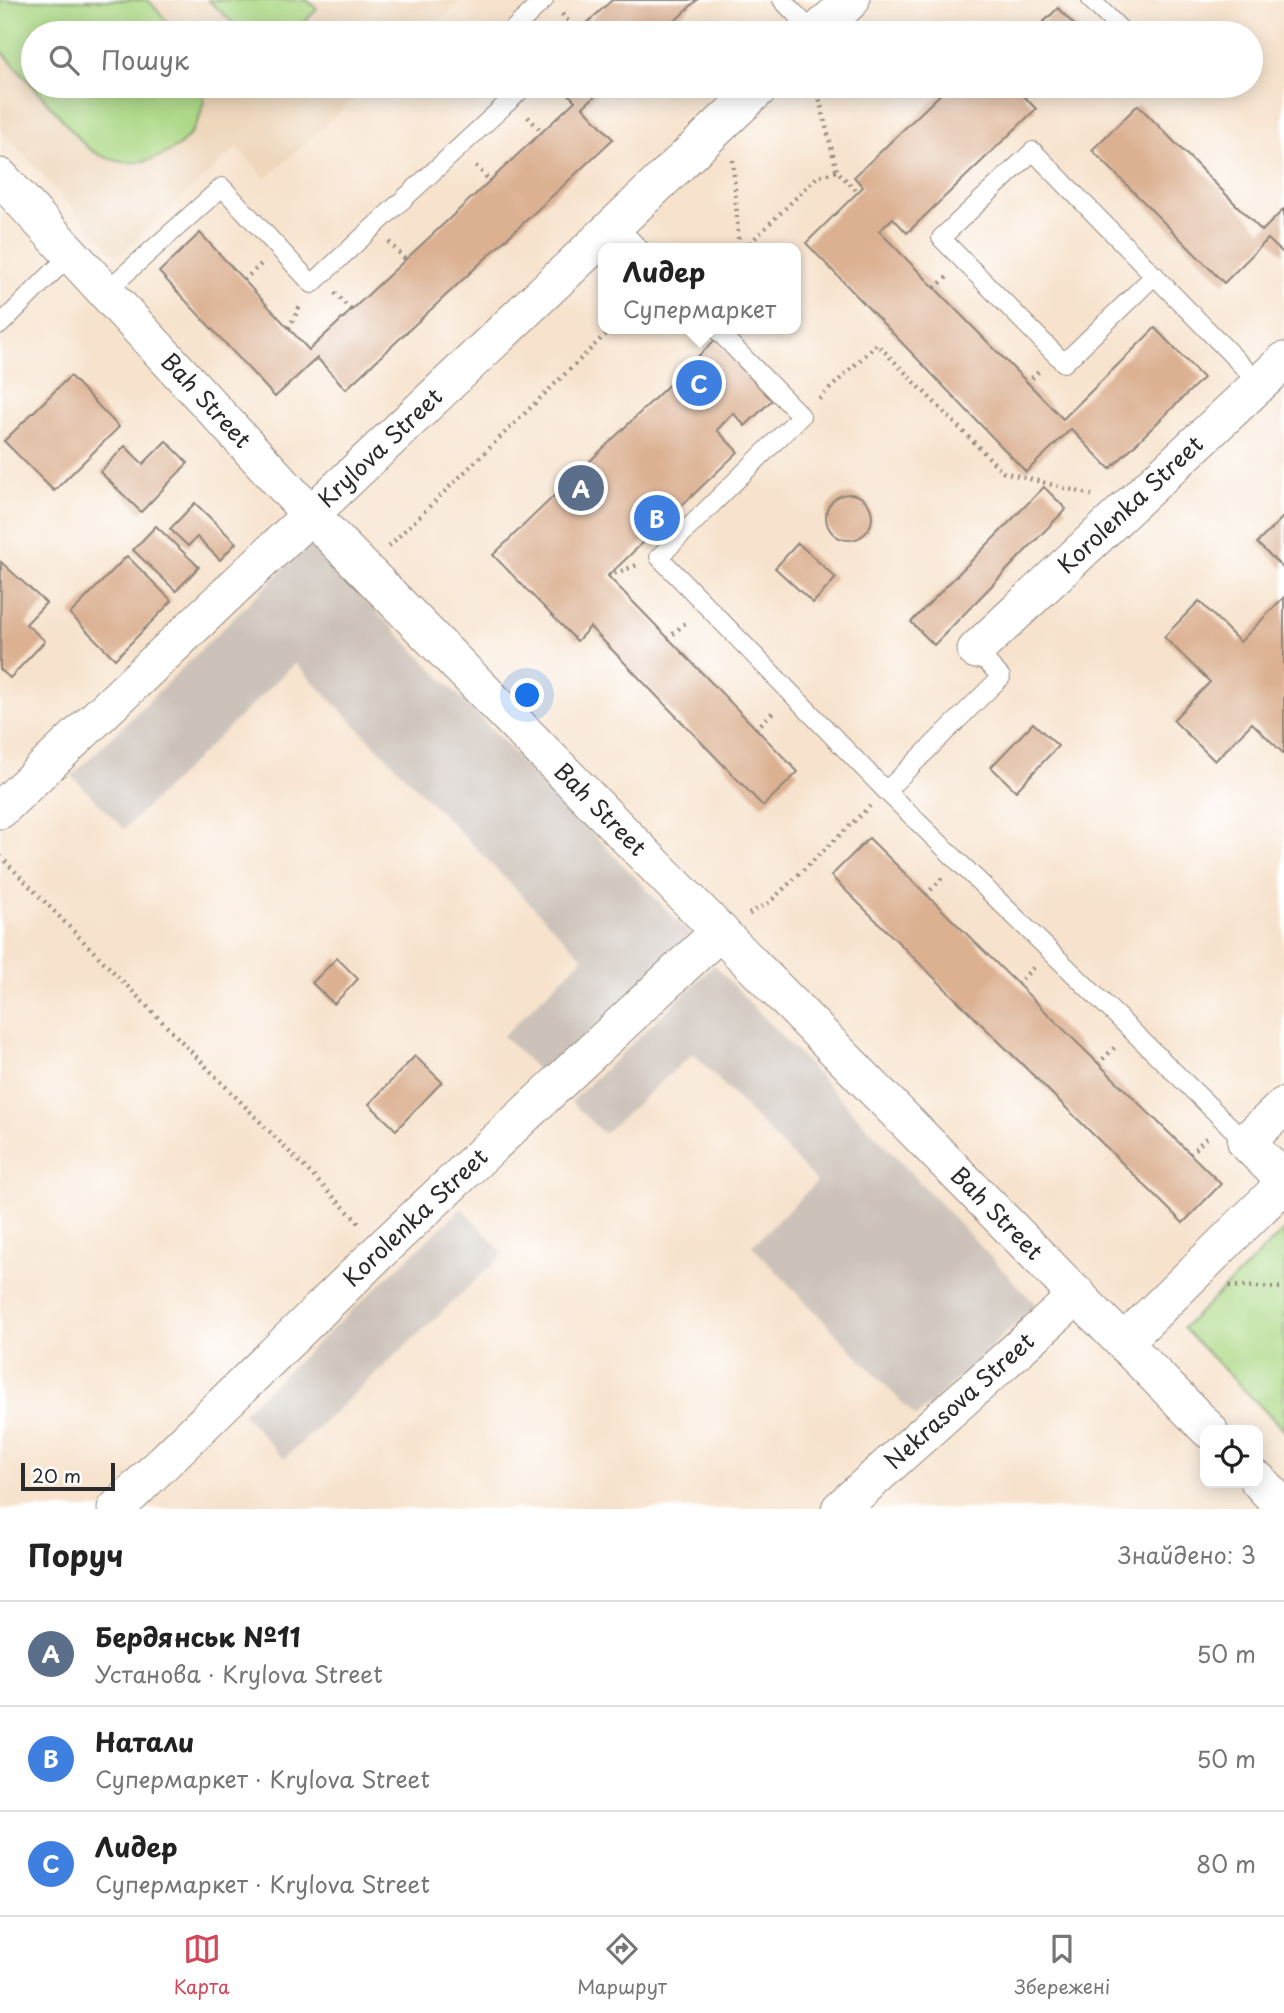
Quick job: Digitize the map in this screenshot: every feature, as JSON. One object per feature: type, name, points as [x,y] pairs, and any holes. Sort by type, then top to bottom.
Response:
[{"type":"street","points":[[828,21],[851,0]]},
{"type":"street","name":"Krylova Street","points":[[627,236],[730,114],[748,98]]},
{"type":"street","name":"Bah Street","points":[[0,177],[364,570],[1204,1425]]},
{"type":"street","name":"Krylova Street","points":[[0,810],[310,514],[598,261]]},
{"type":"street","name":"Korolenka Street","points":[[976,650],[1272,372]]},
{"type":"street","name":"Korolenka Street","points":[[117,1509],[383,1248],[720,931]]},
{"type":"street","points":[[1124,1342],[1284,1182],[1246,1142],[1284,1106]]},
{"type":"street","name":"Nekrasova Street","points":[[840,1509],[1078,1295]]},
{"type":"street","points":[[1263,1485],[1284,1508]]},
{"type":"lane","points":[[522,21],[544,0]]},
{"type":"lane","points":[[782,0],[803,21]]},
{"type":"lane","points":[[1091,0],[1112,21]]},
{"type":"lane","points":[[105,292],[222,187],[312,284],[513,98]]},
{"type":"lane","points":[[1155,275],[1064,363],[941,238],[1033,151],[1155,275],[1272,372]]},
{"type":"lane","points":[[0,325],[71,254]]},
{"type":"lane","points":[[721,334],[801,416],[659,557],[886,791],[1246,1142]]},
{"type":"lane","points":[[886,791],[1001,677],[976,650]]},
{"type":"path","points":[[819,98],[837,171],[858,192]]},
{"type":"path","points":[[730,114],[739,243]]},
{"type":"path","points":[[750,243],[817,177],[837,171]]},
{"type":"path","points":[[364,570],[606,334]]},
{"type":"path","points":[[801,416],[877,344],[1003,472],[1130,505]]},
{"type":"path","points":[[720,931],[771,901],[886,791]]},
{"type":"path","points":[[0,856],[383,1248]]},
{"type":"shaded area","points":[[0,0],[462,0],[439,21],[21,21],[21,98],[355,98],[266,179],[237,147],[117,257],[0,129]]},
{"type":"shaded area","points":[[310,543],[690,934],[544,1076],[503,1036],[583,958],[295,663],[124,829],[72,776]]},
{"type":"shaded area","points":[[714,965],[1036,1305],[916,1417],[752,1246],[817,1182],[693,1053],[604,1134],[571,1102]]},
{"type":"shaded area","points":[[462,1208],[504,1254],[284,1459],[242,1413]]},
{"type":"green space","points":[[0,0],[148,0],[167,21],[21,21],[21,73],[0,49]]},
{"type":"green space","points":[[208,0],[307,0],[317,9],[306,21],[231,21]]},
{"type":"green space","points":[[43,98],[204,98],[201,114],[187,138],[162,155],[142,162],[121,162],[101,156],[76,136]]},
{"type":"green space","points":[[1284,1230],[1284,1430],[1183,1328]]},
{"type":"building","points":[[612,0],[697,0],[675,21],[589,21]]},
{"type":"building","points":[[1058,8],[1070,21],[1044,21]]},
{"type":"building","points":[[572,98],[593,98],[583,107],[613,139],[346,389],[317,358],[275,397],[159,272],[200,233],[309,350],[575,101]]},
{"type":"building","points":[[936,98],[1026,98],[1036,109],[907,233],[893,218],[879,231],[1063,419],[1155,328],[1203,378],[1110,469],[1071,429],[1026,472],[806,243],[863,187],[854,177]]},
{"type":"building","points":[[1138,105],[1262,231],[1284,209],[1284,254],[1268,239],[1224,283],[1092,150]]},
{"type":"building","points":[[715,340],[772,400],[745,426],[733,413],[717,430],[738,452],[608,576],[798,772],[763,806],[590,627],[577,641],[493,555]]},
{"type":"building","points":[[70,376],[119,427],[54,491],[4,441]]},
{"type":"building","points":[[166,441],[188,463],[141,512],[100,472],[125,446],[143,464]]},
{"type":"building","points":[[1044,487],[1066,509],[934,645],[911,622]]},
{"type":"building","points":[[849,494],[865,501],[872,517],[865,533],[849,540],[833,533],[826,517],[833,501]]},
{"type":"building","points":[[195,503],[236,543],[220,560],[197,537],[188,546],[170,529]]},
{"type":"building","points":[[1284,516],[1284,569],[1257,543]]},
{"type":"building","points":[[156,526],[199,567],[176,591],[133,550]]},
{"type":"building","points":[[798,543],[836,578],[813,603],[775,568]]},
{"type":"building","points":[[127,556],[172,601],[115,659],[70,614]]},
{"type":"building","points":[[1,562],[46,603],[26,624],[45,641],[10,678],[0,669]]},
{"type":"building","points":[[1284,597],[1284,754],[1252,723],[1215,761],[1173,720],[1210,682],[1164,637],[1199,601],[1240,642]]},
{"type":"building","points":[[1033,723],[1058,746],[1016,791],[991,767]]},
{"type":"building","points":[[869,838],[1221,1184],[1183,1223],[831,876]]},
{"type":"building","points":[[337,958],[358,979],[334,1004],[312,983]]},
{"type":"building","points":[[415,1056],[442,1082],[396,1130],[369,1104]]},
{"type":"place","name":"Лидер","points":[[699,383]]},
{"type":"place","name":"Бердянськ №11","points":[[581,488]]},
{"type":"place","name":"Натали","points":[[657,518]]}]
